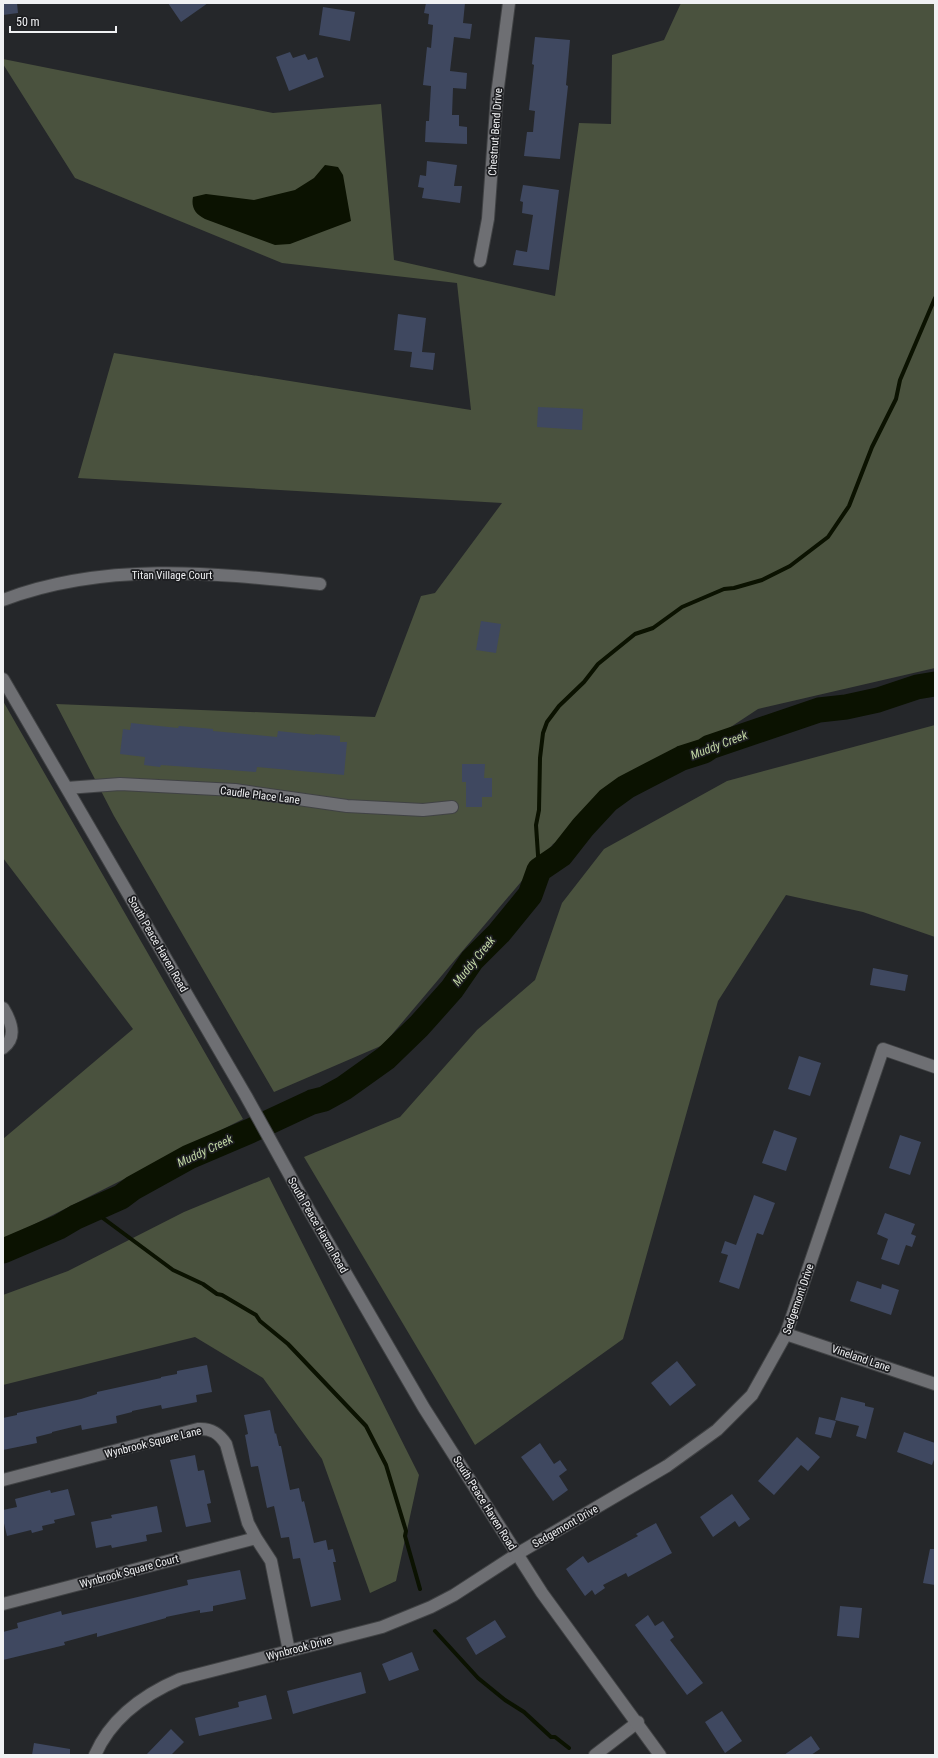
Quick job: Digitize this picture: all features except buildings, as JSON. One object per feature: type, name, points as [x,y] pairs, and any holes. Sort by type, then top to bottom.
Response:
[{"type":"street","name":"Chestnut Bend Drive","points":[[480,261],[488,219],[497,95],[509,3]]},
{"type":"street","name":"Titan Village Court","points":[[3,600],[19,593],[52,585],[149,572],[203,573],[320,584]]},
{"type":"street","name":"South Peace Haven Road","points":[[3,679],[246,1096],[309,1210],[424,1408],[542,1593],[638,1722],[660,1755]]},
{"type":"street","name":"Caudle Place Lane","points":[[67,788],[120,784],[181,787],[235,790],[347,806],[423,810],[452,807]]},
{"type":"street","points":[[3,1008],[8,1017],[12,1032],[8,1044],[3,1048]]},
{"type":"street","name":"Sedgemont Drive","points":[[517,1554],[667,1466],[717,1430],[752,1395],[786,1334],[883,1049],[935,1067]]},
{"type":"street","name":"Vineland Lane","points":[[786,1334],[935,1384]]},
{"type":"street","name":"Wynbrook Square Lane","points":[[3,1480],[190,1431],[206,1428],[214,1431],[226,1444],[243,1509],[256,1538],[271,1561],[289,1651]]},
{"type":"street","name":"Wynbrook Square Court","points":[[3,1604],[256,1538]]},
{"type":"street","name":"Wynbrook Drive","points":[[95,1755],[110,1731],[126,1712],[142,1699],[162,1687],[180,1679],[382,1627],[422,1611],[454,1595],[517,1554]]},
{"type":"street","points":[[595,1755],[638,1722]]},
{"type":"shaded area","points":[[681,3],[935,3],[935,668],[758,709],[553,844],[383,1045],[274,1092],[114,816],[56,704],[375,717],[421,596],[435,593],[502,503],[78,478],[114,353],[471,410],[457,283],[282,263],[75,178],[3,64],[3,59],[273,113],[381,104],[394,260],[555,296],[579,123],[611,124],[612,55],[664,40]]},
{"type":"shaded area","points":[[325,165],[338,167],[343,175],[351,221],[290,244],[275,245],[205,219],[194,210],[193,207],[193,197],[206,194],[254,200],[295,190],[314,178]]},
{"type":"shaded area","points":[[3,701],[243,1119],[3,1239],[3,1139],[133,1029],[3,858]]},
{"type":"shaded area","points":[[935,725],[935,937],[863,912],[786,895],[718,1001],[623,1339],[475,1445],[304,1157],[400,1117],[477,1030],[535,980],[562,903],[604,849],[727,781]]},
{"type":"shaded area","points":[[269,1177],[419,1475],[396,1581],[370,1593],[322,1459],[263,1378],[195,1337],[3,1385],[3,1295],[68,1271],[184,1212]]},
{"type":"waterway","points":[[539,870],[536,825],[539,810],[540,758],[543,733],[547,722],[559,706],[584,682],[598,664],[635,634],[653,628],[682,607],[724,589],[734,588],[762,580],[790,566],[828,537],[849,506],[872,447],[896,399],[900,380],[935,298]]},
{"type":"waterway","name":"Muddy Creek","points":[[3,1251],[59,1227],[76,1217],[121,1197],[133,1188],[189,1157],[312,1102],[324,1099],[344,1088],[386,1058],[419,1026],[452,989],[472,960],[499,933],[530,895],[539,870],[561,855],[583,827],[608,800],[626,787],[682,758],[819,710],[846,707],[878,700],[917,687],[935,684]]},
{"type":"waterway","points":[[92,1210],[173,1270],[203,1284],[217,1294],[222,1295],[256,1315],[260,1321],[288,1344],[366,1426],[386,1465],[406,1531],[405,1536],[420,1589]]},
{"type":"waterway","points":[[435,1631],[478,1678],[505,1700],[524,1712],[551,1737],[555,1737],[569,1748]]}]
